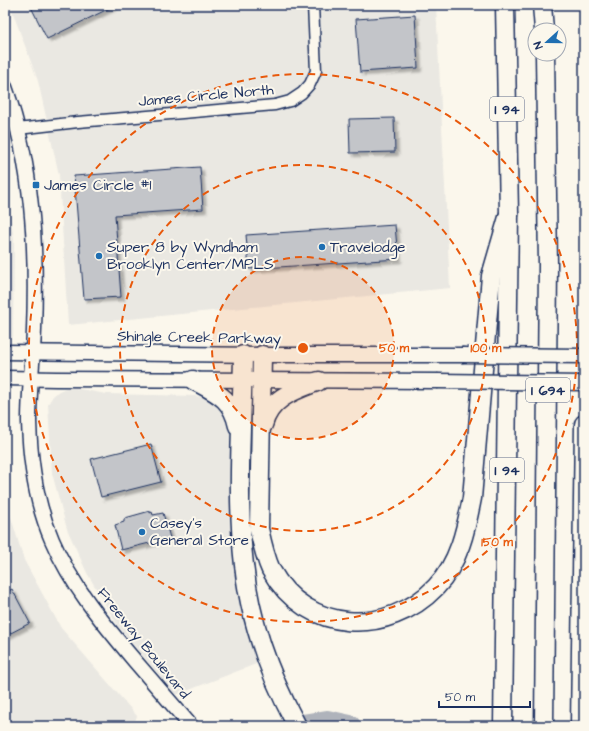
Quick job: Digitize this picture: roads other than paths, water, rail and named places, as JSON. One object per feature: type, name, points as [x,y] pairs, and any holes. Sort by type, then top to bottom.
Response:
[{"type":"highway","name":"I 94","points":[[503,726],[509,214],[506,5]]},
{"type":"highway","points":[[542,5],[543,22]]},
{"type":"highway","name":"I 694","points":[[544,726],[548,265],[545,62]]},
{"type":"highway","points":[[262,355],[259,529],[262,546],[278,581],[295,599],[316,612],[340,621],[366,622],[391,616],[417,603],[437,586],[451,566],[463,540],[468,522],[472,498],[491,276],[509,214]]},
{"type":"highway","points":[[243,355],[240,517],[246,584],[262,649],[281,697],[297,726]]},
{"type":"highway","points":[[194,380],[217,393],[229,404],[236,418],[241,441]]},
{"type":"highway","points":[[260,441],[268,410],[279,400],[296,390],[319,381]]},
{"type":"highway","points":[[580,726],[584,424]]},
{"type":"street","name":"James Circle North","points":[[18,129],[78,122],[275,105],[290,100],[306,89],[316,71],[313,5]]},
{"type":"street","name":"Freeway Boulevard","points":[[5,87],[18,129],[29,188],[33,225],[35,269],[34,333],[29,420],[34,477],[39,503],[51,539],[81,592],[103,624],[191,726]]},
{"type":"street","name":"Shingle Creek Parkway","points":[[5,352],[243,355],[584,356]]},
{"type":"street","points":[[5,378],[584,383]]},
{"type":"waterway","points":[[296,726],[327,721],[350,726]]},
{"type":"place","name":"James Circle #1","points":[[36,185]]},
{"type":"place","name":"Travelodge","points":[[322,247]]},
{"type":"place","name":"Super 8 by Wyndham Brooklyn Center/MPLS","points":[[99,256]]},
{"type":"place","name":"Casey's General Store","points":[[142,532]]}]
